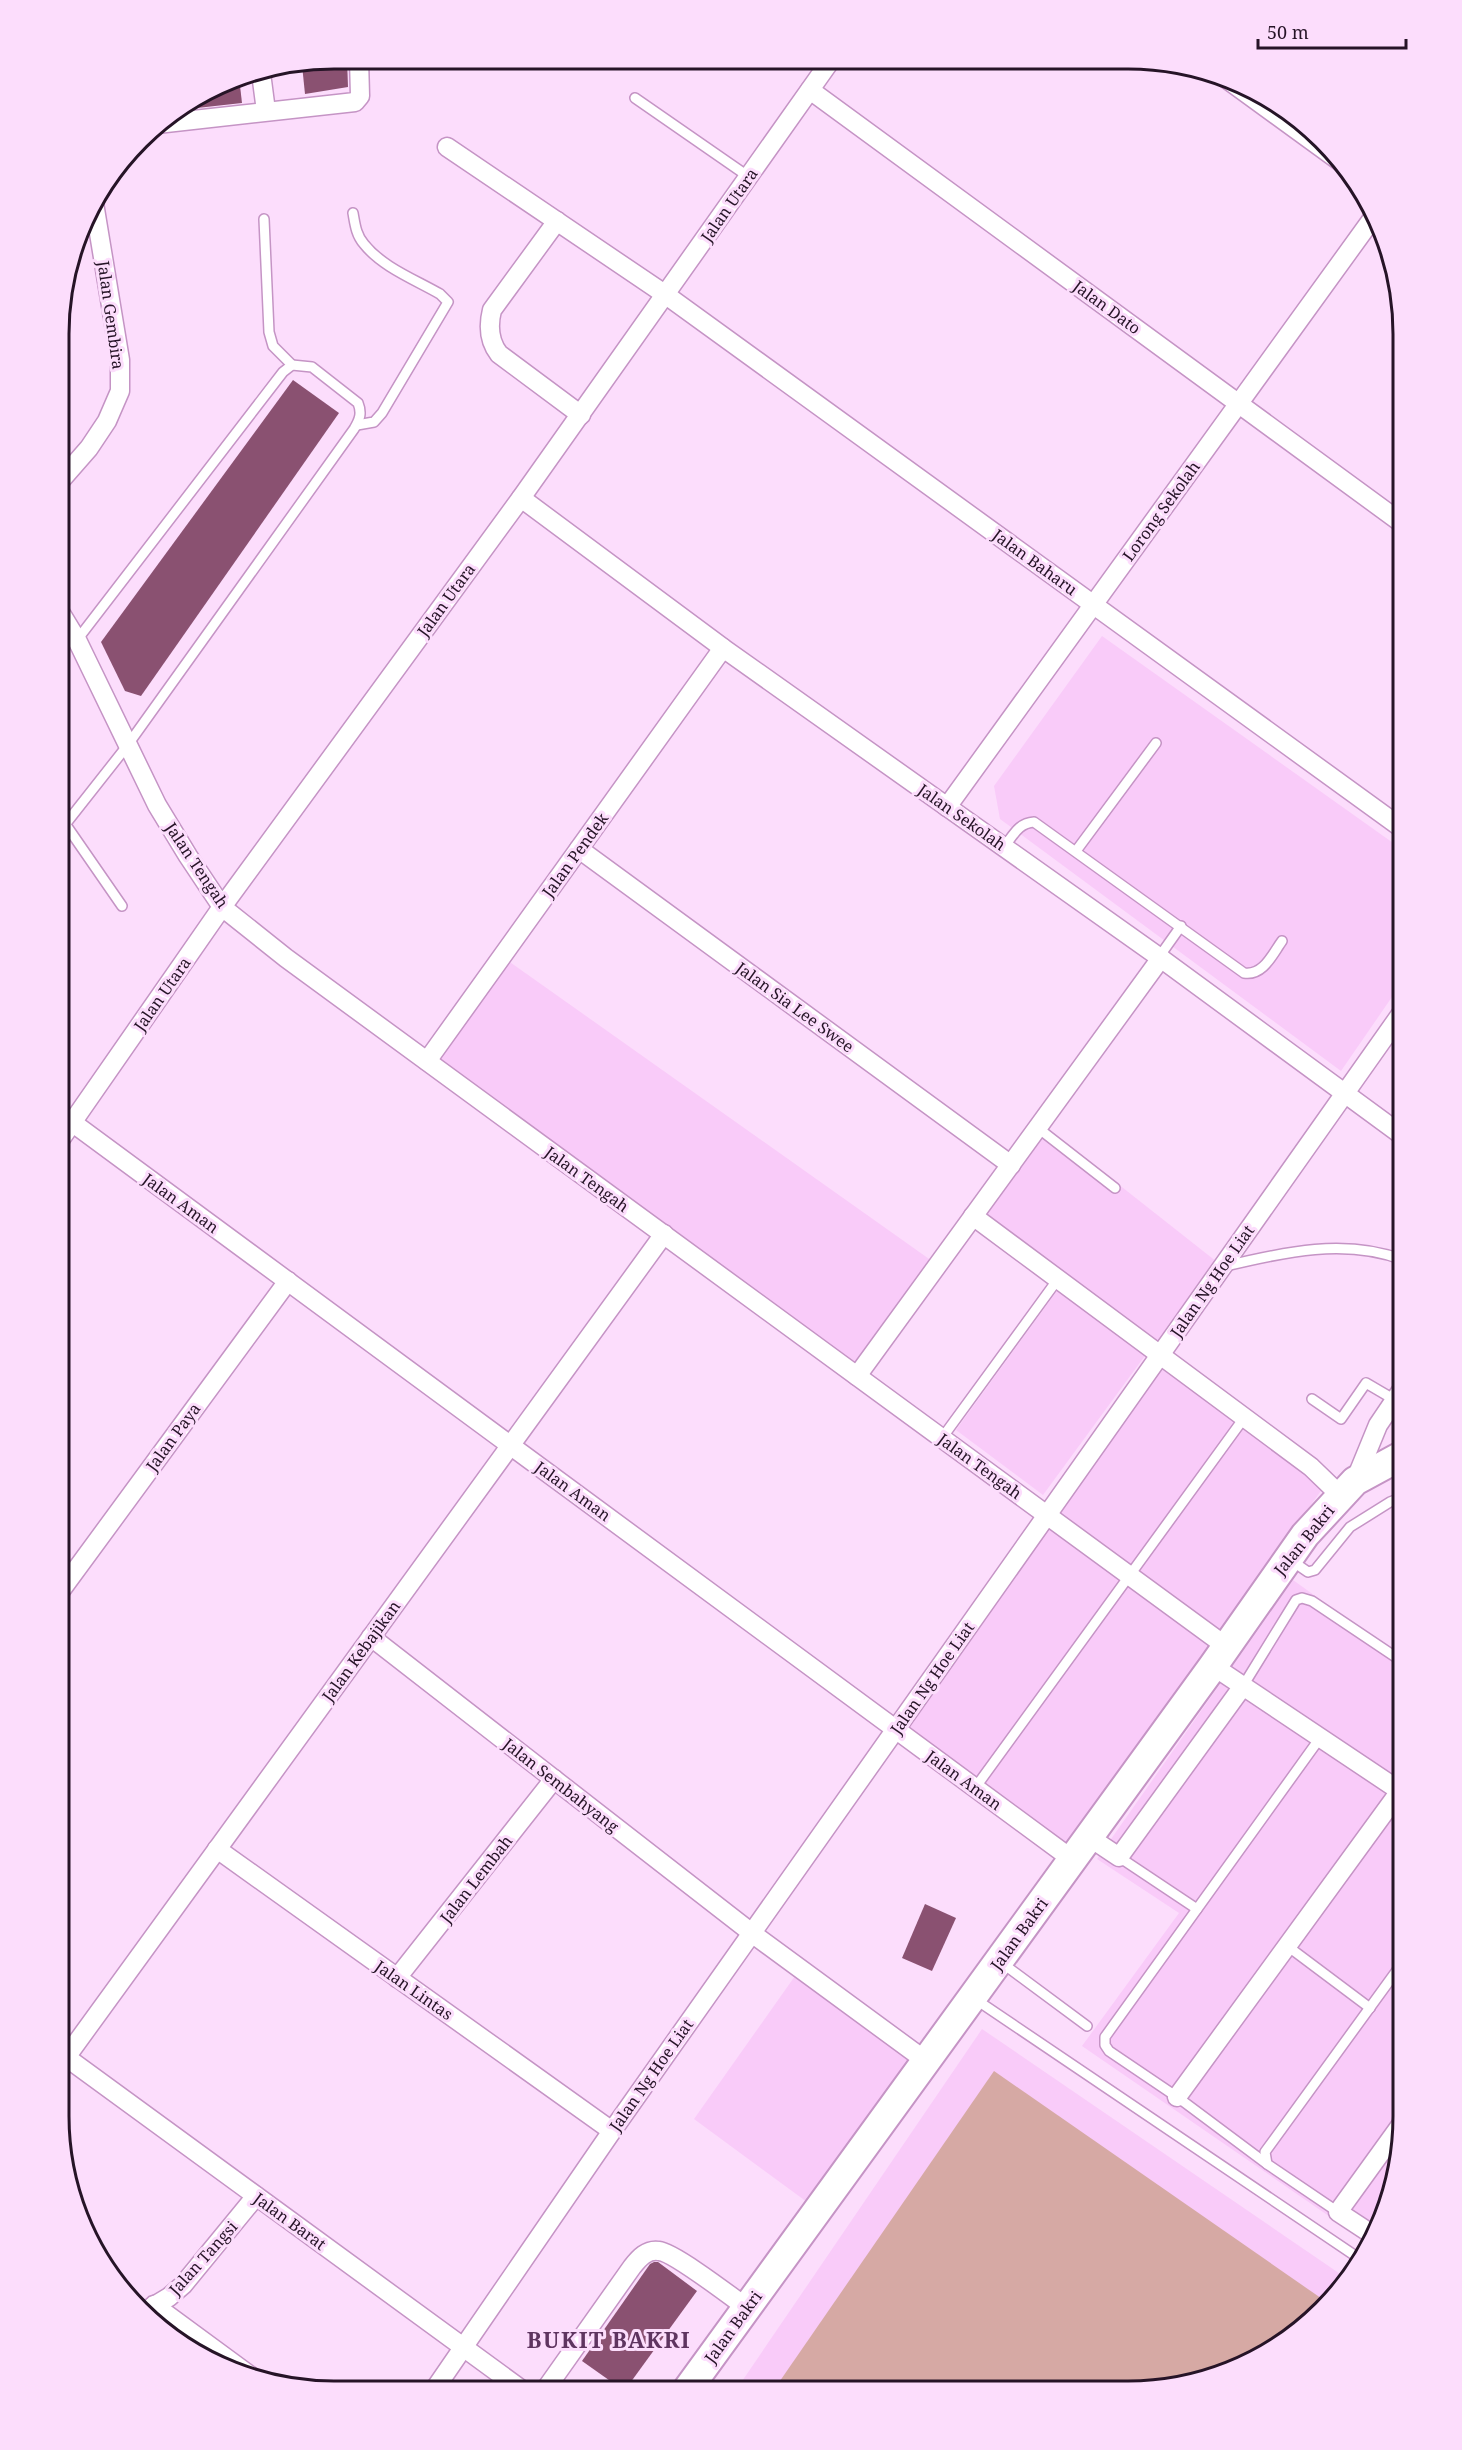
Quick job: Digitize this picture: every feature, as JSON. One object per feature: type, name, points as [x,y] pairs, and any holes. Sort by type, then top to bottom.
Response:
[{"type":"main road","points":[[1332,1481],[1393,1459]]},
{"type":"main road","name":"Jalan Bakri","points":[[694,2381],[1220,1657],[1305,1534],[1332,1481]]},
{"type":"street","points":[[180,119],[356,102],[360,96],[360,69]]},
{"type":"street","name":"Jalan Utara","points":[[69,1125],[222,907],[581,415],[825,69]]},
{"type":"street","points":[[262,79],[266,111]]},
{"type":"street","name":"Jalan Dato","points":[[810,90],[1393,517]]},
{"type":"street","name":"Jalan Baharu","points":[[447,147],[666,295],[1393,822]]},
{"type":"street","name":"Jalan Gembira","points":[[69,471],[89,448],[107,421],[120,391],[120,360],[96,217]]},
{"type":"street","points":[[557,221],[492,310],[489,326],[493,346],[499,354],[581,415]]},
{"type":"street","name":"Lorong Sekolah","points":[[947,807],[1369,223]]},
{"type":"street","name":"Jalan Sekolah","points":[[521,498],[723,648],[1160,958],[1393,1129]]},
{"type":"street","name":"Jalan Tengah","points":[[69,627],[157,805],[222,907],[286,958],[1131,1576],[1220,1657],[1243,1686],[1393,1784]]},
{"type":"street","name":"Jalan Pendek","points":[[427,1061],[723,648]]},
{"type":"street","name":"Jalan Sia Lee Swee","points":[[579,849],[1011,1165]]},
{"type":"street","points":[[857,1376],[1160,958]]},
{"type":"street","name":"Jalan Ng Hoe Liat","points":[[440,2381],[612,2131],[759,1939],[896,1729],[1393,1025]]},
{"type":"street","name":"Jalan Aman","points":[[69,1138],[288,1281],[1073,1860]]},
{"type":"street","points":[[974,1216],[1332,1481],[1378,1425],[1393,1403]]},
{"type":"street","name":"Jalan Kebajikan","points":[[69,2048],[217,1849],[664,1234]]},
{"type":"street","name":"Jalan Paya","points":[[69,1579],[288,1281]]},
{"type":"street","name":"Jalan Sembahyang","points":[[371,1637],[759,1939],[926,2061]]},
{"type":"street","points":[[1089,1837],[1119,1857],[1243,1686]]},
{"type":"street","name":"Jalan Lembah","points":[[398,1978],[554,1779]]},
{"type":"street","points":[[1177,2097],[1286,1945],[1393,1802]]},
{"type":"street","name":"Jalan Lintas","points":[[217,1849],[612,2131]]},
{"type":"street","name":"Jalan Barat","points":[[69,2065],[256,2196],[510,2381]]},
{"type":"street","points":[[1367,2231],[1338,2212],[1391,2147]]},
{"type":"street","name":"Jalan Tangsi","points":[[152,2308],[169,2297],[183,2284],[256,2196]]},
{"type":"street","points":[[551,2381],[632,2267],[647,2252],[660,2250],[675,2258],[747,2308]]},
{"type":"street","points":[[164,2319],[218,2354]]},
{"type":"lane","points":[[635,98],[749,177]]},
{"type":"lane","points":[[353,213],[359,236],[369,250],[440,294],[448,302],[382,413],[374,422],[357,425]]},
{"type":"lane","points":[[69,820],[127,746],[357,425],[361,411],[358,403],[312,368],[292,365],[273,346],[268,332],[264,219]]},
{"type":"lane","points":[[77,640],[276,381],[292,365]]},
{"type":"lane","points":[[1076,850],[1156,743]]},
{"type":"lane","points":[[1004,847],[1018,827],[1027,822],[1034,822],[1249,974],[1261,970],[1282,941]]},
{"type":"lane","points":[[69,836],[122,906]]},
{"type":"lane","points":[[1160,958],[1181,926]]},
{"type":"lane","points":[[1038,1128],[1115,1188]]},
{"type":"lane","points":[[1223,1266],[1269,1256],[1338,1247],[1382,1252],[1393,1256]]},
{"type":"lane","points":[[942,1438],[1058,1280]]},
{"type":"lane","points":[[1312,1399],[1341,1419],[1366,1383],[1393,1392]]},
{"type":"lane","points":[[975,1788],[1245,1418]]},
{"type":"lane","points":[[1288,1558],[1308,1572],[1315,1570],[1350,1527],[1393,1501]]},
{"type":"lane","points":[[1243,1686],[1296,1600],[1302,1598],[1312,1601],[1393,1655]]},
{"type":"lane","points":[[1320,1738],[1105,2037],[1105,2044],[1109,2052],[1177,2097],[1267,2164],[1338,2212]]},
{"type":"lane","points":[[1119,1857],[1197,1909]]},
{"type":"lane","points":[[1286,1945],[1370,2008]]},
{"type":"lane","points":[[999,1961],[1087,2025]]},
{"type":"lane","points":[[1267,2164],[1264,2152],[1268,2145],[1393,1976]]},
{"type":"lane","points":[[973,1997],[1354,2255]]},
{"type":"shaded area","points":[[1102,636],[1393,843],[1393,996],[1341,1071],[1000,819],[994,786]]},
{"type":"shaded area","points":[[507,960],[932,1261],[854,1364],[438,1060]]},
{"type":"shaded area","points":[[1047,1128],[1217,1262],[1159,1347],[983,1215]]},
{"type":"shaded area","points":[[1059,1288],[1147,1353],[1043,1495],[956,1430]]},
{"type":"shaded area","points":[[1161,1367],[1266,1441],[1323,1488],[1059,1859],[896,1739]]},
{"type":"shaded area","points":[[1293,1580],[1393,1652],[1393,2116],[1391,2151],[1384,2185],[1363,2239],[1082,2046],[1179,1913],[1097,1859]]},
{"type":"shaded area","points":[[795,1976],[912,2061],[807,2202],[694,2119]]},
{"type":"shaded area","points":[[982,2029],[1340,2274],[1303,2315],[1261,2346],[1230,2361],[1180,2376],[1128,2381],[742,2381]]},
{"type":"shaded area","points":[[994,2071],[1320,2298],[1303,2315],[1261,2346],[1213,2367],[1163,2379],[1128,2381],[780,2381]]},
{"type":"building","points":[[347,69],[348,87],[305,94],[303,71]]},
{"type":"building","points":[[240,86],[242,103],[195,108]]},
{"type":"building","points":[[293,380],[339,413],[141,696],[125,691],[101,642]]},
{"type":"building","points":[[925,1904],[956,1918],[932,1971],[902,1958]]},
{"type":"building","points":[[658,2262],[697,2291],[632,2381],[610,2381],[582,2361],[650,2264]]},
{"type":"district","name":"BUKIT BAKRI","points":[[609,2340]]}]
